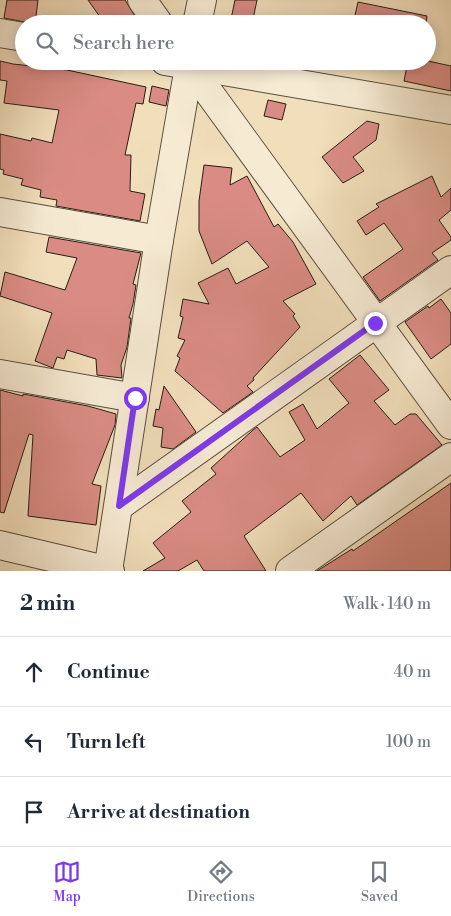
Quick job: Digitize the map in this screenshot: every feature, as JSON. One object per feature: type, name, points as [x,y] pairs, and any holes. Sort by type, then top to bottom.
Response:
[{"type":"street","points":[[142,0],[153,15]]},
{"type":"street","points":[[199,15],[202,0]]},
{"type":"street","points":[[0,32],[15,35]]},
{"type":"street","points":[[0,545],[109,570],[159,240],[181,70]]},
{"type":"street","points":[[188,70],[451,425]]},
{"type":"street","points":[[227,70],[451,110]]},
{"type":"street","points":[[0,212],[159,240]]},
{"type":"street","points":[[119,506],[451,270]]},
{"type":"street","points":[[0,374],[135,398]]},
{"type":"street","points":[[290,571],[451,457]]},
{"type":"building","points":[[7,0],[38,0],[36,15],[15,15],[15,20],[4,18]]},
{"type":"building","points":[[88,0],[125,0],[134,15],[99,15]]},
{"type":"building","points":[[235,0],[257,0],[254,15],[232,15]]},
{"type":"building","points":[[358,2],[422,15],[355,15]]},
{"type":"building","points":[[0,61],[15,64],[15,70],[67,70],[146,87],[143,104],[136,103],[125,155],[131,155],[130,191],[145,194],[140,221],[56,206],[57,200],[40,197],[41,190],[21,185],[23,179],[3,174],[4,170],[0,169],[0,134],[31,141],[32,138],[52,143],[59,110],[4,103],[7,81],[0,80]]},
{"type":"building","points":[[436,63],[451,66],[451,91],[404,81],[406,70],[436,70]]},
{"type":"building","points":[[152,86],[169,90],[166,106],[149,102]]},
{"type":"building","points":[[268,100],[286,104],[282,120],[264,116]]},
{"type":"building","points":[[367,121],[379,124],[376,140],[353,157],[364,171],[343,183],[322,157]]},
{"type":"building","points":[[204,165],[232,168],[230,185],[247,176],[274,227],[278,224],[293,242],[316,284],[283,301],[295,314],[293,316],[300,327],[247,386],[253,392],[223,413],[175,371],[180,358],[177,356],[185,340],[178,338],[183,317],[180,316],[183,299],[209,304],[198,283],[228,268],[236,284],[269,267],[247,241],[212,264],[199,231],[199,201]]},
{"type":"building","points":[[432,176],[441,197],[451,188],[451,210],[439,220],[451,237],[451,240],[432,253],[438,260],[380,301],[363,277],[403,249],[384,223],[366,235],[357,221],[379,207],[376,204]]},
{"type":"building","points":[[49,237],[141,253],[133,284],[136,285],[129,318],[131,318],[127,347],[121,365],[122,378],[97,375],[96,359],[67,350],[64,359],[57,357],[53,368],[35,361],[52,313],[0,296],[5,272],[65,290],[77,258],[46,252]]},
{"type":"building","points":[[441,299],[451,313],[451,344],[431,359],[405,322]]},
{"type":"building","points":[[360,355],[389,390],[374,401],[395,425],[410,414],[416,414],[442,445],[357,505],[351,496],[323,521],[301,493],[244,536],[266,571],[204,571],[197,560],[178,571],[143,571],[165,558],[153,543],[191,512],[182,501],[216,474],[211,468],[253,430],[257,427],[280,457],[305,440],[289,412],[303,404],[317,429],[349,403],[329,379]]},
{"type":"building","points":[[164,386],[196,432],[173,449],[161,447],[163,428],[153,426],[156,409],[159,410]]},
{"type":"building","points":[[0,390],[23,396],[23,394],[88,406],[116,414],[115,425],[92,484],[101,486],[96,525],[28,516],[33,435],[29,434],[4,513],[0,512]]},
{"type":"building","points":[[451,483],[451,571],[317,571],[352,549],[353,551]]},
{"type":"route","points":[[135,398],[119,506],[375,323]]}]
